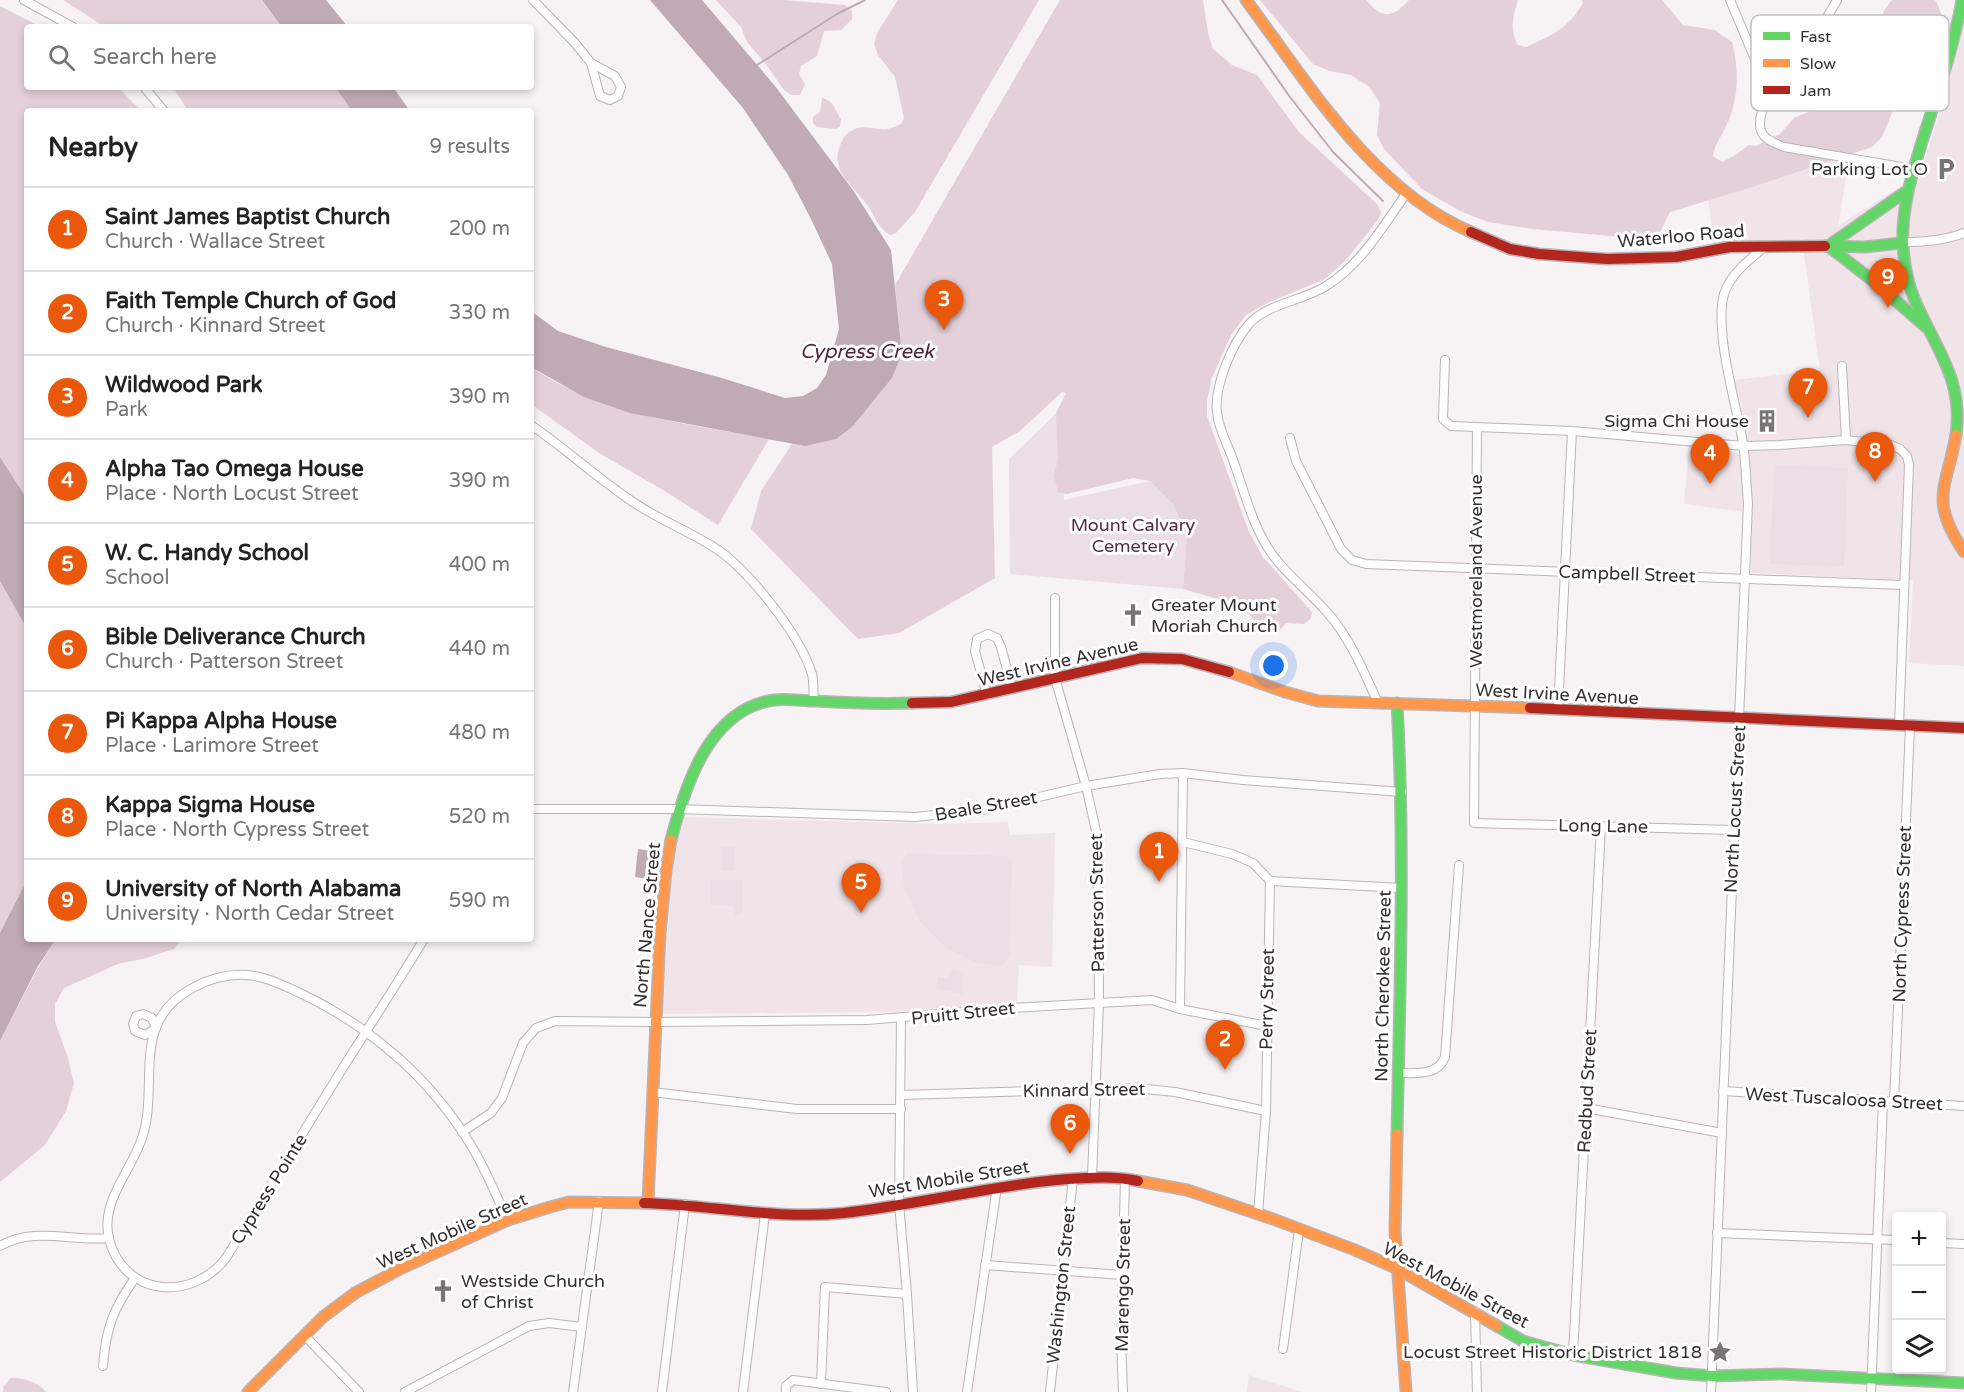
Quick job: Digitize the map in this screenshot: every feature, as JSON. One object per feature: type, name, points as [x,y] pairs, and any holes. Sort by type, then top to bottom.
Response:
[{"type":"street","points":[[24,0],[68,24]]},
{"type":"street","points":[[533,0],[591,63],[615,76],[621,87],[618,96],[610,100],[600,96],[591,63]]},
{"type":"street","name":"Waterloo Road","points":[[1246,0],[1366,156],[1406,194],[1456,226],[1482,239],[1510,249],[1539,254],[1606,259],[1676,256],[1730,247],[1865,246],[1901,243]]},
{"type":"street","points":[[1730,0],[1751,50]]},
{"type":"street","points":[[1827,15],[1837,0]]},
{"type":"street","points":[[1949,53],[1962,0]]},
{"type":"street","points":[[146,90],[162,108]]},
{"type":"street","points":[[1765,111],[1760,122],[1762,133],[1770,142],[1784,147],[1914,169]]},
{"type":"street","points":[[1932,111],[1908,190],[1901,243],[1909,283],[1951,372],[1958,400],[1959,420],[1956,440],[1942,487],[1941,506],[1946,525],[1964,552]]},
{"type":"street","points":[[1908,190],[1828,246],[1930,330]]},
{"type":"street","points":[[1378,703],[1361,664],[1330,615],[1269,550],[1255,524],[1216,412],[1218,392],[1238,337],[1252,321],[1269,311],[1324,288],[1340,277],[1360,256],[1406,194]]},
{"type":"street","points":[[1901,243],[1953,238],[1964,233]]},
{"type":"street","name":"North Locust Street","points":[[1711,1392],[1748,503],[1743,446],[1722,331],[1722,311],[1725,292],[1736,274],[1767,246]]},
{"type":"street","points":[[1445,360],[1443,419],[1451,426],[1572,431],[1743,446],[1846,440],[1842,366]]},
{"type":"street","points":[[534,427],[631,501],[660,519],[713,546],[738,567],[771,604],[793,637],[811,672],[814,701]]},
{"type":"street","name":"Westmoreland Avenue","points":[[1474,823],[1477,428]]},
{"type":"street","points":[[1558,709],[1572,431]]},
{"type":"street","name":"Campbell Street","points":[[1290,438],[1296,461],[1341,549],[1352,560],[1366,564],[1903,585]]},
{"type":"street","name":"North Cypress Street","points":[[1846,440],[1900,448],[1907,456],[1910,465],[1903,585],[1904,725],[1894,1102]]},
{"type":"street","name":"Patterson Street","points":[[1055,598],[1055,678],[1086,786],[1098,840],[1099,1002],[1092,1178]]},
{"type":"street","points":[[987,695],[975,651],[977,639],[988,634],[997,638],[1012,688]]},
{"type":"street","name":"West Irvine Avenue","points":[[814,701],[920,704],[951,702],[1136,659],[1156,657],[1186,659],[1298,697],[1318,701],[1558,709],[1964,728]]},
{"type":"street","name":"North Nance Street","points":[[648,1202],[652,1092],[666,862],[678,809],[699,762],[715,736],[731,718],[756,705],[774,700],[814,701]]},
{"type":"street","name":"North Cherokee Street","points":[[1397,703],[1402,792],[1402,888],[1395,1231],[1406,1392]]},
{"type":"street","points":[[1180,1009],[1183,773]]},
{"type":"street","name":"Beale Street","points":[[534,809],[678,809],[925,817],[983,810],[1139,776],[1183,773],[1402,792]]},
{"type":"street","name":"Long Lane","points":[[1474,823],[1733,830]]},
{"type":"street","name":"Redbud Street","points":[[1573,1355],[1601,826]]},
{"type":"street","points":[[1183,842],[1232,854],[1252,863],[1270,880],[1402,888]]},
{"type":"street","points":[[1399,1073],[1430,1072],[1438,1068],[1445,1057],[1459,865]]},
{"type":"street","name":"Perry Street","points":[[1258,1214],[1266,1111],[1270,880]]},
{"type":"street","points":[[366,1031],[422,942]]},
{"type":"street","points":[[103,1366],[108,1327],[118,1305],[135,1278],[113,1251],[107,1222],[109,1209],[116,1190],[135,1156],[148,1118],[151,1062],[156,1028],[171,1006],[191,988],[227,975],[249,975],[278,983],[314,1000],[366,1031],[391,1050],[432,1090],[462,1132],[476,1154],[508,1220]]},
{"type":"street","name":"Pruitt Street","points":[[462,1132],[491,1113],[502,1098],[523,1043],[536,1029],[555,1021],[901,1019],[1012,1008],[1152,1000],[1180,1009],[1267,1026]]},
{"type":"street","points":[[901,1019],[899,1204],[912,1392]]},
{"type":"street","name":"Cypress Pointe","points":[[135,1278],[148,1284],[174,1288],[184,1287],[204,1279],[219,1266],[289,1158],[366,1031]]},
{"type":"street","name":"Kinnard Street","points":[[901,1095],[989,1094],[1094,1088],[1155,1089],[1266,1111]]},
{"type":"street","name":"West Tuscaloosa Street","points":[[1723,1091],[1964,1106]]},
{"type":"street","points":[[652,1092],[797,1109],[901,1109]]},
{"type":"street","points":[[1871,1392],[1883,1102]]},
{"type":"street","points":[[1586,1108],[1722,1133]]},
{"type":"street","name":"West Mobile Street","points":[[248,1392],[323,1317],[355,1293],[402,1268],[508,1220],[569,1202],[685,1204],[783,1216],[844,1213],[997,1187],[1073,1178],[1125,1178],[1187,1190],[1258,1214],[1355,1250],[1398,1269],[1523,1341],[1573,1355],[1676,1373],[1713,1376],[1781,1374],[1964,1383]]},
{"type":"street","name":"Washington Street","points":[[1050,1392],[1073,1178]]},
{"type":"street","name":"Marengo Street","points":[[1123,1392],[1122,1275],[1125,1178]]},
{"type":"street","points":[[967,1392],[997,1187]]},
{"type":"street","points":[[573,1392],[599,1201]]},
{"type":"street","points":[[662,1392],[685,1204]]},
{"type":"street","points":[[742,1392],[765,1214]]},
{"type":"street","points":[[1283,1349],[1299,1230]]},
{"type":"street","points":[[1717,1233],[1892,1240]]},
{"type":"street","points":[[0,1246],[19,1237],[37,1235],[91,1240],[109,1238]]},
{"type":"street","points":[[1946,1242],[1964,1244]]},
{"type":"street","points":[[985,1265],[1122,1275]]},
{"type":"street","points":[[821,1384],[825,1287],[907,1294]]},
{"type":"street","points":[[1475,1312],[1477,1392]]},
{"type":"street","points":[[405,1392],[529,1326],[549,1323],[582,1327]]},
{"type":"street","points":[[304,1335],[359,1392]]},
{"type":"street","points":[[786,1392],[786,1386],[793,1380],[886,1392]]},
{"type":"shaded area","points":[[63,0],[262,0],[280,24],[100,24]]},
{"type":"shaded area","points":[[716,0],[783,0],[845,5],[852,11],[852,19],[841,30],[824,31],[817,56],[801,66],[799,74],[805,84],[800,95],[791,95],[784,90],[747,42],[741,27]]},
{"type":"shaded area","points":[[898,0],[1039,0],[915,212],[896,233],[890,235],[845,178],[838,163],[838,155],[843,139],[851,131],[865,127],[889,129],[901,124],[904,118],[895,77],[878,55],[874,44],[877,33]]},
{"type":"shaded area","points":[[1060,0],[1203,0],[1213,49],[1232,65],[1257,75],[1299,132],[1377,204],[1381,212],[1378,220],[1345,261],[1325,279],[1267,303],[1246,315],[1231,335],[1211,380],[1207,401],[1207,416],[1249,532],[1263,557],[1312,612],[1311,618],[1304,624],[1286,623],[1279,631],[1270,634],[1258,627],[1251,616],[1236,604],[1183,589],[1187,535],[1173,504],[1150,481],[1133,478],[1067,494],[1058,492],[1054,476],[1058,459],[1056,413],[1066,393],[1062,392],[1020,431],[992,447],[995,578],[899,633],[858,639],[751,529],[761,491],[792,444],[805,446],[852,427],[902,354],[895,285]]},
{"type":"shaded area","points":[[1260,0],[1366,0],[1377,11],[1387,14],[1397,11],[1409,0],[1518,0],[1513,17],[1514,34],[1518,45],[1526,47],[1552,35],[1565,25],[1577,12],[1583,3],[1582,0],[1662,0],[1683,25],[1715,30],[1732,42],[1737,72],[1736,92],[1732,112],[1713,156],[1722,162],[1749,145],[1756,146],[1780,134],[1794,118],[1811,111],[1893,111],[1882,137],[1872,147],[1670,212],[1656,240],[1532,229],[1488,222],[1460,211],[1422,189],[1384,149],[1377,135],[1380,103],[1369,87],[1351,75],[1330,71],[1313,64]]},
{"type":"shaded area","points":[[1892,0],[1935,0],[1941,15],[1883,15],[1883,12]]},
{"type":"shaded area","points":[[0,6],[35,24],[24,24],[24,90],[121,90],[138,108],[24,108],[24,494],[0,457]]},
{"type":"shaded area","points":[[1964,24],[1964,666],[1909,663],[1913,580],[1751,573],[1752,513],[1684,504],[1689,447],[1748,454],[1741,405],[1734,380],[1820,370],[1802,239],[1714,246],[1707,190],[1814,158],[1848,165],[1838,226],[1898,188],[1914,193],[1940,111],[1949,111],[1949,77]]},
{"type":"shaded area","points":[[175,90],[337,90],[350,108],[186,108]]},
{"type":"shaded area","points":[[822,98],[832,103],[841,119],[840,126],[836,129],[817,127],[813,123],[813,117],[820,112]]},
{"type":"shaded area","points":[[534,369],[558,384],[616,407],[676,422],[769,439],[718,525],[599,453],[534,406]]},
{"type":"shaded area","points":[[0,581],[24,624],[24,886],[0,933]]},
{"type":"shaded area","points":[[681,817],[945,824],[1008,822],[1010,835],[1055,833],[1052,967],[1019,965],[1017,1003],[893,1012],[663,1014],[672,862]]},
{"type":"shaded area","points":[[54,942],[180,942],[174,949],[118,964],[64,988],[55,1004],[55,1022],[74,1083],[66,1111],[45,1145],[0,1182],[0,1041]]},
{"type":"shaded area","points":[[1249,1375],[1302,1392],[1247,1392]]},
{"type":"shaded area","points":[[11,1378],[30,1381],[39,1385],[46,1392],[3,1392],[4,1386]]},
{"type":"green space","name":"Mount Calvary Cemetery","points":[[1063,407],[1064,500],[1150,481],[1173,504],[1187,535],[1183,589],[1010,574],[1009,459]]},
{"type":"green space","points":[[1774,465],[1848,468],[1844,566],[1770,564]]},
{"type":"green space","points":[[723,847],[734,847],[734,871],[722,871]]},
{"type":"green space","points":[[907,853],[1006,856],[1012,861],[1010,956],[1002,966],[977,963],[946,948],[919,920],[904,887],[901,862]]},
{"type":"green space","points":[[711,880],[742,880],[742,914],[735,915],[734,906],[711,906]]},
{"type":"green space","points":[[951,969],[964,972],[962,994],[936,989],[938,977],[948,979]]},
{"type":"water","points":[[262,0],[326,0],[346,24],[280,24]]},
{"type":"water","name":"Cypress Creek","points":[[650,0],[702,0],[775,86],[853,190],[891,250],[902,354],[892,378],[852,427],[836,439],[805,446],[630,413],[584,397],[534,369],[534,313],[558,331],[785,398],[803,396],[817,388],[826,375],[839,329],[832,264],[788,175],[743,108]]},
{"type":"water","points":[[337,90],[395,90],[408,108],[350,108]]},
{"type":"water","points":[[0,457],[24,494],[24,624],[0,581]]},
{"type":"water","points":[[638,849],[651,851],[648,879],[635,877]]},
{"type":"water","points":[[24,886],[24,942],[54,942],[38,966],[0,1041],[0,933]]},
{"type":"waterway","points":[[757,65],[837,14],[865,0]]},
{"type":"waterway","points":[[1222,0],[1290,97],[1333,152],[1383,201]]},
{"type":"traffic: fast","points":[[1949,53],[1962,0]]},
{"type":"traffic: fast","points":[[1932,111],[1906,201],[1903,244],[1905,265],[1912,292],[1952,380],[1956,396],[1956,435]]},
{"type":"traffic: fast","points":[[1908,190],[1828,246],[1872,280],[1926,327]]},
{"type":"traffic: fast","points":[[1825,246],[1865,247],[1901,243]]},
{"type":"traffic: fast","points":[[671,840],[684,797],[703,753],[732,718],[751,706],[784,699],[912,703]]},
{"type":"traffic: fast","points":[[1397,703],[1401,865],[1397,1134]]},
{"type":"traffic: fast","points":[[1497,1326],[1523,1341],[1573,1355],[1676,1373],[1713,1376],[1781,1374],[1964,1383]]},
{"type":"traffic: slow","points":[[1246,0],[1318,99],[1373,162],[1403,190],[1435,213],[1471,232]]},
{"type":"traffic: slow","points":[[1956,435],[1945,482],[1943,506],[1953,534],[1964,552]]},
{"type":"traffic: slow","points":[[1229,672],[1318,701],[1530,708]]},
{"type":"traffic: slow","points":[[648,1202],[660,934],[671,840]]},
{"type":"traffic: slow","points":[[1397,1134],[1395,1231],[1406,1392]]},
{"type":"traffic: slow","points":[[1138,1181],[1187,1190],[1355,1250],[1398,1269],[1497,1326]]},
{"type":"traffic: slow","points":[[248,1392],[323,1317],[355,1293],[402,1268],[508,1220],[550,1207],[569,1202],[644,1203]]},
{"type":"traffic: jam","points":[[1471,232],[1510,249],[1539,254],[1607,259],[1676,257],[1730,247],[1825,246]]},
{"type":"traffic: jam","points":[[912,703],[951,702],[1142,658],[1182,659],[1229,672]]},
{"type":"traffic: jam","points":[[1530,708],[1964,728]]},
{"type":"traffic: jam","points":[[644,1203],[819,1215],[871,1210],[1056,1180],[1108,1178],[1138,1181]]},
{"type":"place","name":"Parking Lot O","points":[[1946,169]]},
{"type":"place","name":"University of North Alabama","points":[[1888,308]]},
{"type":"place","name":"Wildwood Park","points":[[944,330]]},
{"type":"place","name":"Pi Kappa Alpha House","points":[[1808,418]]},
{"type":"place","name":"Sigma Chi House","points":[[1767,421]]},
{"type":"place","name":"Kappa Sigma House","points":[[1875,482]]},
{"type":"place","name":"Alpha Tao Omega House","points":[[1710,484]]},
{"type":"place","name":"Greater Mount Moriah Church","points":[[1133,615]]},
{"type":"place","name":"Saint James Baptist Church","points":[[1159,882]]},
{"type":"place","name":"W. C. Handy School","points":[[861,913]]},
{"type":"place","name":"Faith Temple Church of God","points":[[1225,1070]]},
{"type":"place","name":"Bible Deliverance Church","points":[[1070,1154]]},
{"type":"place","name":"Westside Church of Christ","points":[[443,1291]]},
{"type":"place","name":"Locust Street Historic District 1818","points":[[1720,1352]]}]
